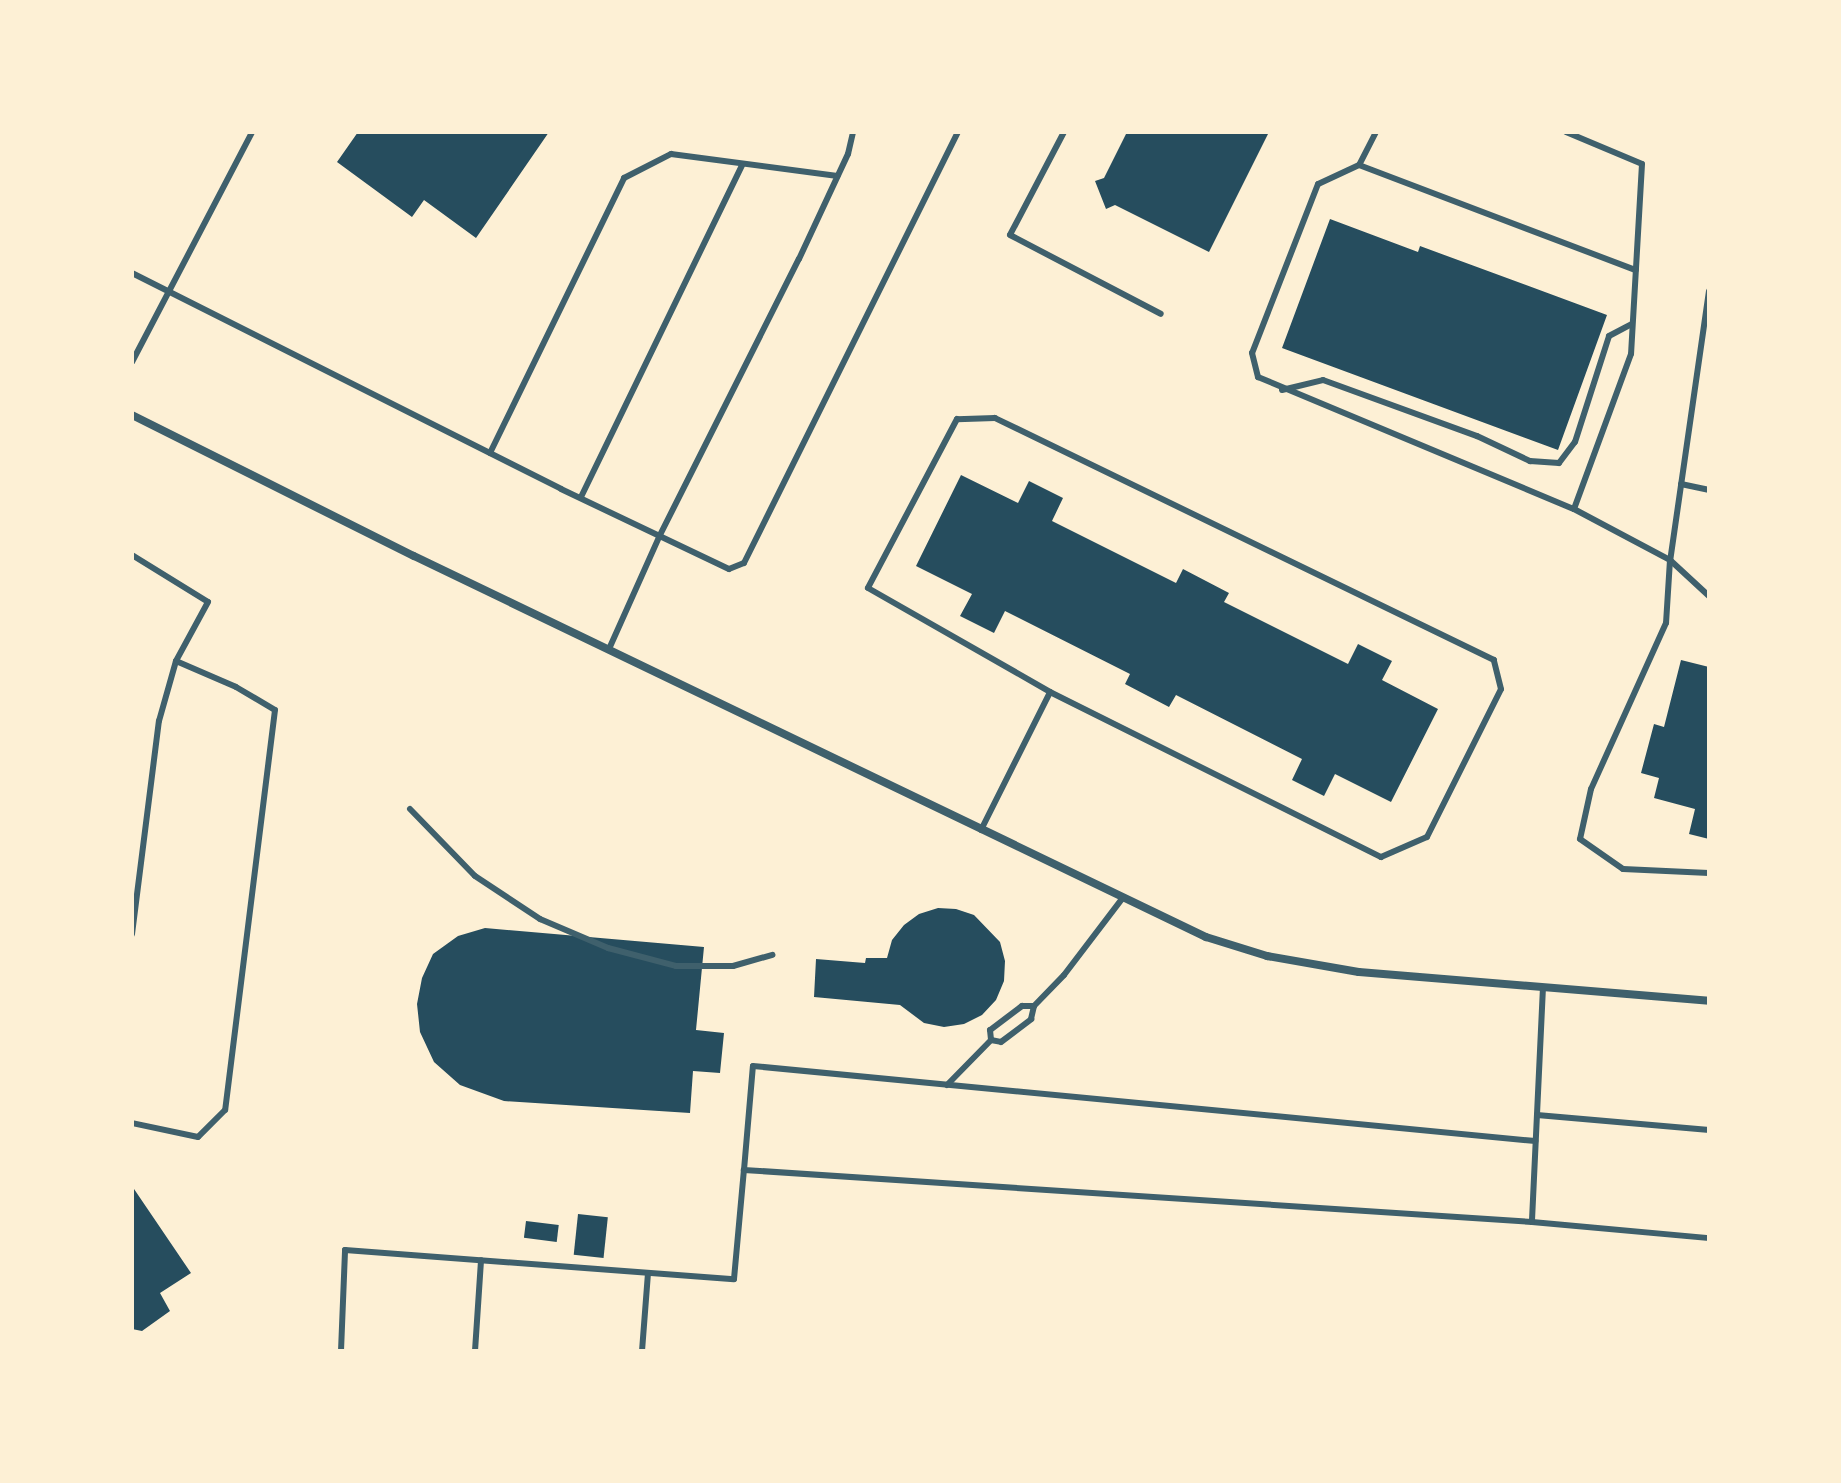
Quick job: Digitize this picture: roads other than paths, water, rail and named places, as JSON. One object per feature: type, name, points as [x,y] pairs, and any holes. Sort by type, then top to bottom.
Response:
[{"type":"street","points":[[132,415],[1122,899],[1206,937],[1267,956],[1359,972],[1709,1001]]},
{"type":"lane","points":[[132,362],[252,132]]},
{"type":"lane","points":[[609,649],[660,535],[838,176],[853,132]]},
{"type":"lane","points":[[132,273],[729,569],[744,563],[958,132]]},
{"type":"lane","points":[[1064,132],[1010,235],[1161,314]]},
{"type":"lane","points":[[1376,132],[1359,165],[1318,184],[1252,353],[1258,377],[1282,390],[1574,509],[1670,560],[1709,596]]},
{"type":"lane","points":[[1566,132],[1642,164],[1631,354],[1574,509]]},
{"type":"lane","points":[[490,453],[624,178],[671,154],[838,176]]},
{"type":"lane","points":[[581,497],[743,164]]},
{"type":"lane","points":[[1359,165],[1636,270]]},
{"type":"lane","points":[[1709,291],[1670,560],[1666,623],[1591,789],[1580,839],[1623,869],[1709,873]]},
{"type":"lane","points":[[1282,390],[1323,380],[1477,436],[1530,461],[1559,463],[1575,442],[1609,336],[1632,324]]},
{"type":"lane","points":[[995,418],[1494,660],[1501,689],[1427,837],[1381,857],[1050,692],[868,588],[957,419],[995,418]]},
{"type":"lane","points":[[1681,484],[1709,490]]},
{"type":"lane","points":[[132,555],[208,602],[176,661],[159,721],[132,934]]},
{"type":"lane","points":[[132,1123],[198,1137],[225,1110],[275,710],[236,687],[176,661]]},
{"type":"lane","points":[[981,830],[1050,692]]},
{"type":"lane","points":[[410,809],[475,876],[540,919],[608,948],[676,966],[733,966],[772,955]]},
{"type":"lane","points":[[991,1040],[1001,1042],[1031,1019],[1034,1006],[1064,975],[1122,899]]},
{"type":"lane","points":[[1532,1222],[1543,987]]},
{"type":"lane","points":[[991,1040],[990,1030],[1022,1006],[1034,1006]]},
{"type":"lane","points":[[947,1085],[991,1040]]},
{"type":"lane","points":[[341,1351],[345,1250],[734,1279],[753,1066],[1535,1141]]},
{"type":"lane","points":[[1537,1115],[1709,1130]]},
{"type":"lane","points":[[744,1170],[1532,1222],[1709,1238]]},
{"type":"lane","points":[[475,1351],[481,1260]]},
{"type":"lane","points":[[642,1351],[648,1273]]}]
